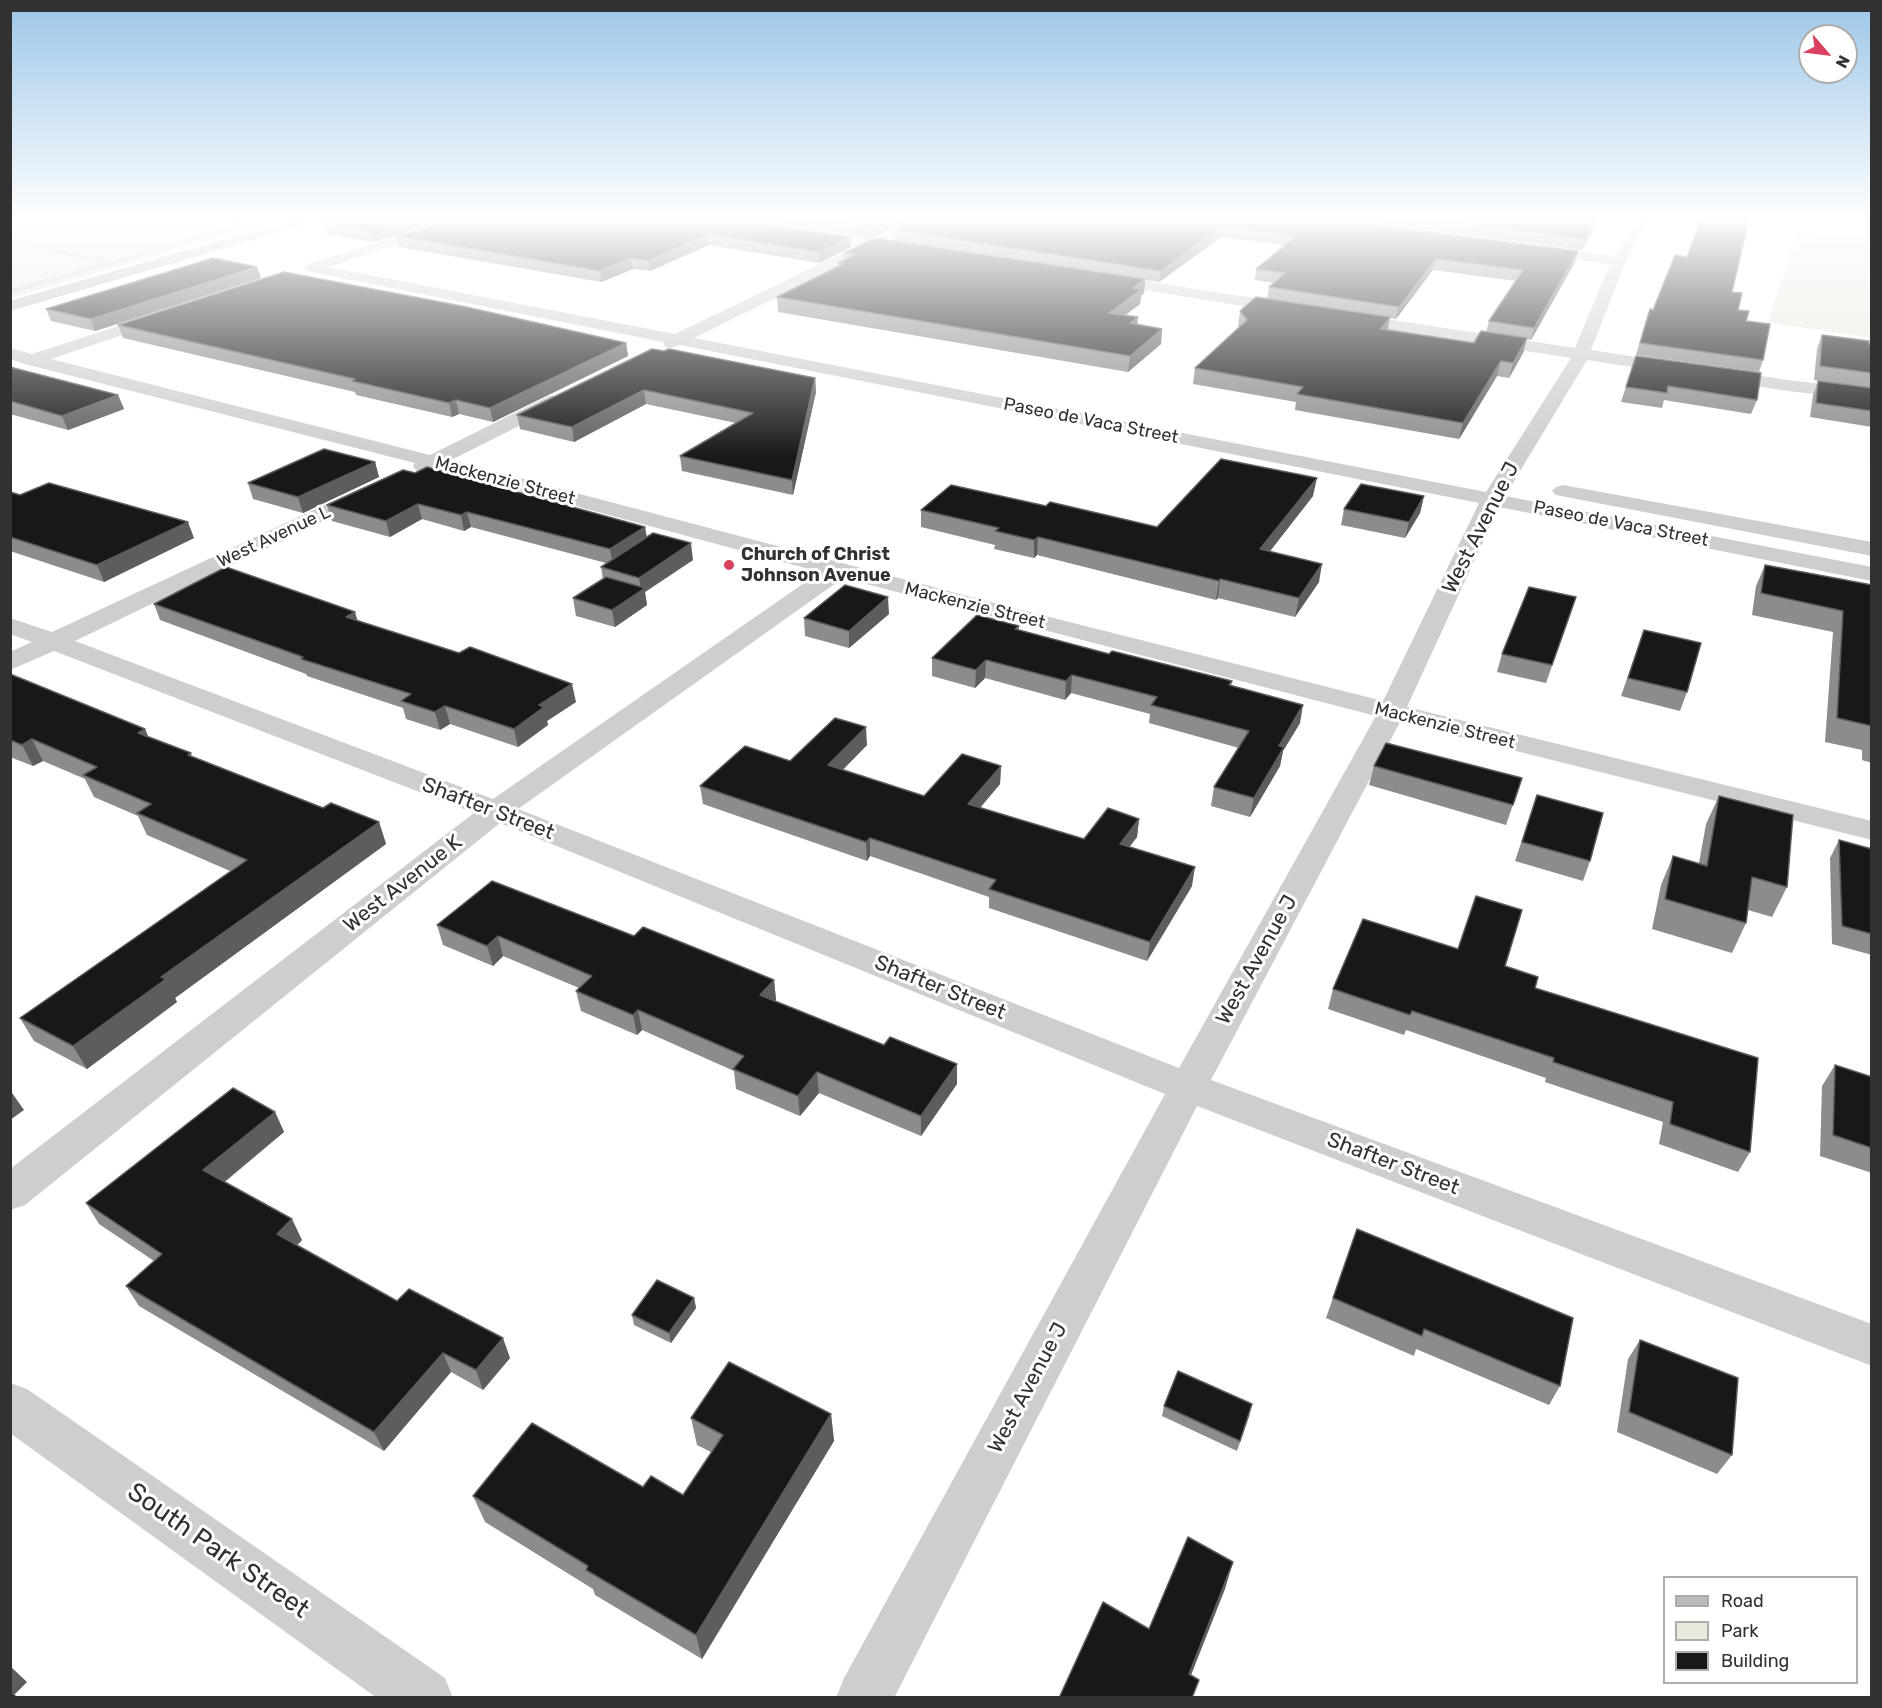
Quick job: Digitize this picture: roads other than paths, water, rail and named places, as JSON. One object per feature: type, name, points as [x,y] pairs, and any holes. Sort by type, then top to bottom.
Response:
[{"type":"main road","points":[[10,306],[35,299]]},
{"type":"street","name":"Paseo de Vaca Street","points":[[455,299],[676,341],[1500,484],[1872,574]]},
{"type":"street","points":[[561,299],[868,359]]},
{"type":"street","points":[[655,351],[761,299]]},
{"type":"street","points":[[1225,299],[1310,312]]},
{"type":"street","name":"West Avenue J","points":[[864,1698],[1188,1087],[1391,713],[1500,484],[1581,355],[1604,299]]},
{"type":"street","points":[[18,360],[177,312]]},
{"type":"street","points":[[1333,316],[1581,355],[1872,396]]},
{"type":"street","name":"Mackenzie Street","points":[[18,360],[433,462],[837,571],[1391,713],[1872,831]]},
{"type":"street","name":"West Avenue L","points":[[10,662],[433,462],[570,393]]},
{"type":"street","name":"Paseo de Vaca Street","points":[[1549,488],[1872,549]]},
{"type":"street","name":"West Avenue K","points":[[10,1193],[496,811],[837,571]]},
{"type":"street","name":"Shafter Street","points":[[10,625],[496,811],[1188,1087],[1872,1345]]},
{"type":"street","name":"South Park Street","points":[[10,1405],[425,1698]]},
{"type":"place","name":"Church of Christ Johnson Avenue","points":[[729,565]]}]
